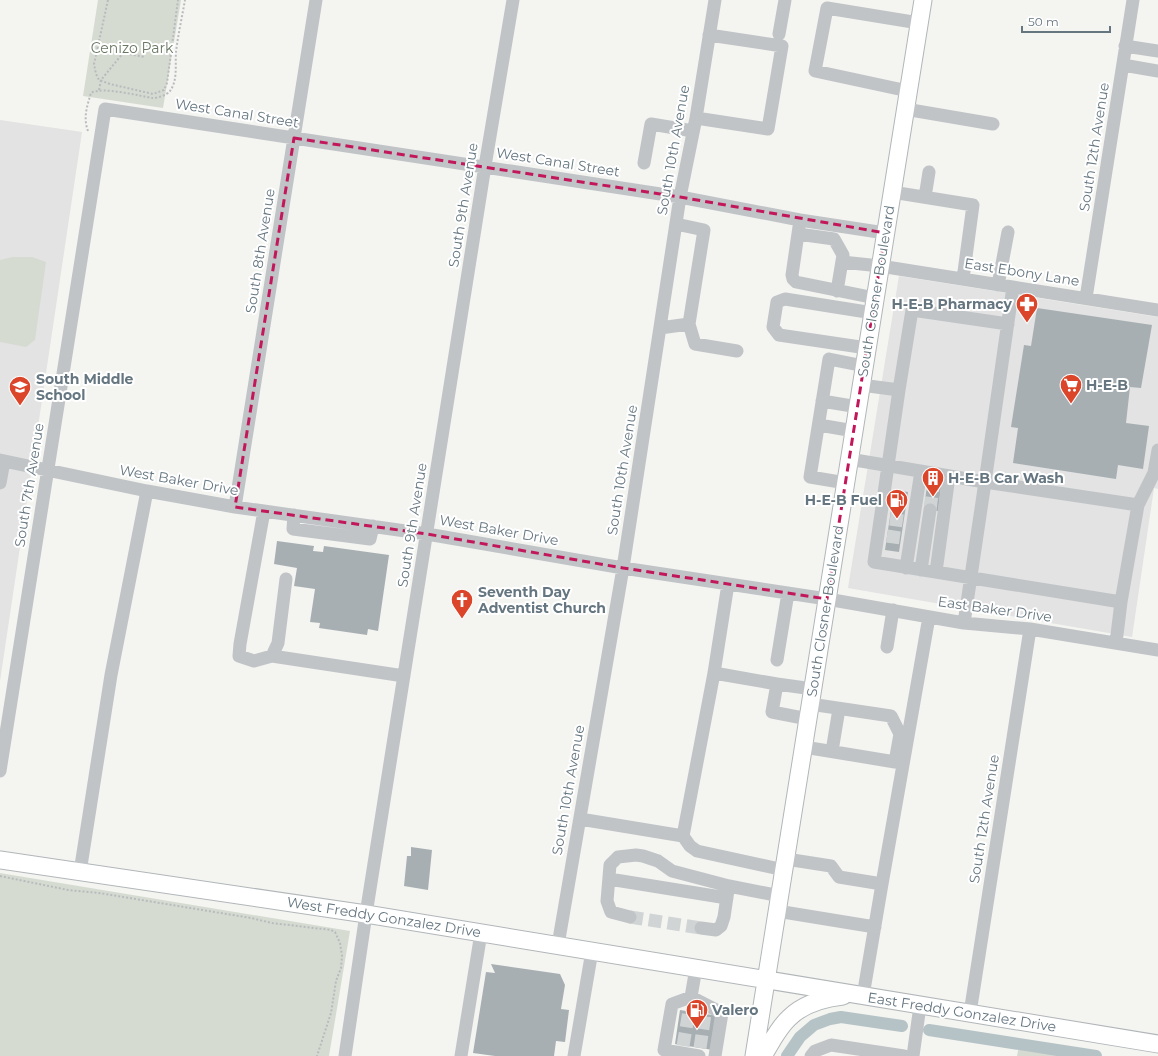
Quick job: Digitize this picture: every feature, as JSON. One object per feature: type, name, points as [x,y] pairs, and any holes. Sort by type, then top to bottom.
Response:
[{"type":"main road","name":"South Closner Boulevard","points":[[754,1056],[923,0]]},
{"type":"main road","name":"West Freddy Gonzalez Drive","points":[[0,860],[366,914],[766,980]]},
{"type":"main road","name":"East Freddy Gonzalez Drive","points":[[766,980],[1158,1044]]},
{"type":"main road","points":[[762,1056],[789,1017],[805,1007],[831,998],[859,996]]},
{"type":"street","name":"South 8th Avenue","points":[[235,507],[316,0]]},
{"type":"street","name":"South 9th Avenue","points":[[345,1056],[366,914],[485,166],[513,0]]},
{"type":"street","name":"South 10th Avenue","points":[[558,945],[623,568],[680,197],[696,118],[715,0]]},
{"type":"street","points":[[779,34],[785,0]]},
{"type":"street","name":"South 12th Avenue","points":[[1086,298],[1133,0]]},
{"type":"street","points":[[908,91],[815,71],[827,8],[919,23]]},
{"type":"street","points":[[696,118],[768,129],[782,46],[709,35]]},
{"type":"street","points":[[1126,46],[1158,51]]},
{"type":"street","points":[[1123,65],[1158,71]]},
{"type":"street","points":[[905,108],[993,124]]},
{"type":"street","name":"West Canal Street","points":[[106,109],[680,197],[800,220],[885,233]]},
{"type":"street","name":"South 7th Avenue","points":[[0,767],[106,109]]},
{"type":"street","points":[[644,163],[651,124],[693,131]]},
{"type":"street","points":[[925,197],[929,172]]},
{"type":"street","points":[[892,192],[973,205],[963,279]]},
{"type":"street","points":[[800,220],[792,275],[793,279],[796,282],[837,291],[874,306]]},
{"type":"street","points":[[676,224],[704,230],[689,324],[695,344],[737,351]]},
{"type":"street","points":[[836,226],[834,239],[843,255],[837,291]]},
{"type":"street","points":[[998,284],[1008,232]]},
{"type":"street","points":[[798,234],[834,239]]},
{"type":"street","name":"East Ebony Lane","points":[[842,262],[880,266],[1158,310]]},
{"type":"street","points":[[964,623],[1013,287]]},
{"type":"street","points":[[867,348],[779,335],[773,327],[777,302],[785,299],[874,306]]},
{"type":"street","points":[[1008,324],[912,310],[889,466],[888,500],[882,535],[874,562],[1121,602]]},
{"type":"street","points":[[660,328],[689,324]]},
{"type":"street","points":[[846,483],[810,477],[818,425],[829,359],[864,366]]},
{"type":"street","points":[[861,384],[899,390]]},
{"type":"street","points":[[822,402],[858,407]]},
{"type":"street","points":[[818,425],[854,430]]},
{"type":"street","points":[[1116,643],[1121,602],[1138,505],[1154,473],[1158,450]]},
{"type":"street","points":[[850,459],[921,471],[934,480],[949,476],[1138,505]]},
{"type":"street","points":[[0,483],[2,460]]},
{"type":"street","name":"West Baker Drive","points":[[2,460],[147,491],[235,507],[427,534],[623,568],[827,599]]},
{"type":"street","points":[[906,568],[906,539],[908,522],[911,504],[921,471]]},
{"type":"street","points":[[936,572],[949,476]]},
{"type":"street","points":[[80,872],[111,675],[147,491]]},
{"type":"street","points":[[921,570],[930,510]]},
{"type":"street","points":[[264,511],[239,656],[254,661],[272,656],[404,676]]},
{"type":"street","points":[[272,656],[278,642],[286,579]]},
{"type":"street","points":[[683,836],[714,673],[728,584]]},
{"type":"street","points":[[777,660],[788,593]]},
{"type":"street","name":"East Baker Drive","points":[[827,599],[964,623],[1030,630],[1158,650]]},
{"type":"street","points":[[886,647],[893,610]]},
{"type":"street","points":[[859,996],[875,926],[929,617]]},
{"type":"street","name":"South 12th Avenue","points":[[970,1013],[1030,630]]},
{"type":"street","points":[[714,673],[777,684],[810,704],[891,716],[900,734],[895,762],[804,747]]},
{"type":"street","points":[[777,684],[772,712],[810,704]]},
{"type":"street","points":[[832,752],[839,709]]},
{"type":"street","points":[[580,819],[683,836],[690,846],[697,851],[785,865],[831,866],[839,877],[882,884]]},
{"type":"street","points":[[630,917],[611,912],[607,901],[610,865],[618,856],[636,855],[658,861],[672,871],[728,892]]},
{"type":"street","points":[[609,879],[728,892],[875,926]]},
{"type":"street","points":[[701,928],[716,930],[721,926],[728,892]]},
{"type":"street","points":[[461,1056],[481,933]]},
{"type":"street","points":[[574,1056],[592,951]]},
{"type":"street","points":[[689,1011],[696,968]]},
{"type":"street","points":[[691,997],[704,1014]]},
{"type":"street","points":[[699,1053],[682,1049],[664,1050],[672,1004],[691,997],[722,1013],[715,1056]]},
{"type":"street","points":[[912,1056],[920,1006]]},
{"type":"street","points":[[811,1056],[815,1051],[831,1045],[904,1056]]},
{"type":"path","points":[[108,0],[94,64],[96,74],[99,80],[110,84],[153,94],[164,90],[169,75],[178,0]]},
{"type":"path","points":[[99,90],[101,80],[123,53],[145,57]]},
{"type":"path","points":[[0,876],[68,890],[100,893],[272,923],[331,930],[337,936],[340,943],[342,956],[341,968],[336,981],[330,1013],[317,1056]]},
{"type":"highlighted area","points":[[294,138],[680,197],[885,233],[827,599],[623,568],[427,534],[235,507]]},
{"type":"shaded area","name":"South Middle School","points":[[0,120],[82,132],[0,681]]},
{"type":"shaded area","points":[[899,276],[1158,317],[1158,489],[1154,488],[1132,637],[848,588]]},
{"type":"green space","name":"Cenizo Park","points":[[98,0],[181,0],[163,108],[83,96]]},
{"type":"green space","points":[[12,257],[32,257],[46,262],[35,340],[26,347],[0,342],[0,260]]},
{"type":"green space","points":[[0,873],[350,931],[329,1056],[0,1056]]},
{"type":"green space","points":[[1019,1045],[1090,1056],[1017,1056]]},
{"type":"building","name":"H-E-B","points":[[1037,308],[1152,325],[1141,388],[1130,387],[1126,423],[1149,426],[1143,469],[1118,465],[1116,479],[1013,463],[1018,428],[1011,427],[1024,345],[1031,346]]},
{"type":"building","name":"H-E-B Car Wash","points":[[927,485],[941,487],[938,511],[924,509]]},
{"type":"building","name":"H-E-B Fuel","points":[[894,490],[908,492],[899,552],[885,550]]},
{"type":"building","points":[[277,541],[314,546],[313,551],[323,552],[324,546],[389,555],[378,631],[368,629],[367,635],[319,628],[320,623],[310,622],[315,589],[294,586],[297,568],[274,564]]},
{"type":"building","points":[[411,847],[432,850],[428,890],[404,886],[407,856],[411,856]]},
{"type":"building","points":[[491,964],[560,974],[565,985],[561,1009],[569,1010],[565,1042],[556,1041],[554,1056],[495,1056],[473,1053],[486,972],[495,973]]},
{"type":"building","name":"Valero","points":[[680,1010],[719,1016],[713,1050],[675,1044]]},
{"type":"waterway","points":[[787,1056],[800,1037],[814,1025],[830,1019],[841,1017],[902,1026]]},
{"type":"waterway","points":[[929,1030],[1096,1056]]},
{"type":"tunnel","points":[[930,510],[933,486]]},
{"type":"tunnel","points":[[893,501],[907,504]]},
{"type":"tunnel","points":[[890,519],[904,521]]},
{"type":"tunnel","points":[[887,536],[901,538]]},
{"type":"tunnel","points":[[630,917],[701,928]]},
{"type":"tunnel","points":[[683,1046],[689,1011]]},
{"type":"tunnel","points":[[700,1048],[705,1014]]},
{"type":"place","name":"H-E-B Pharmacy","points":[[1027,324]]},
{"type":"place","name":"H-E-B","points":[[1071,404]]},
{"type":"place","name":"South Middle School","points":[[20,406]]},
{"type":"place","name":"H-E-B Car Wash","points":[[933,498]]},
{"type":"place","name":"H-E-B Fuel","points":[[897,520]]},
{"type":"place","name":"Seventh Day Adventist Church","points":[[462,620]]},
{"type":"place","name":"Valero","points":[[697,1030]]}]
